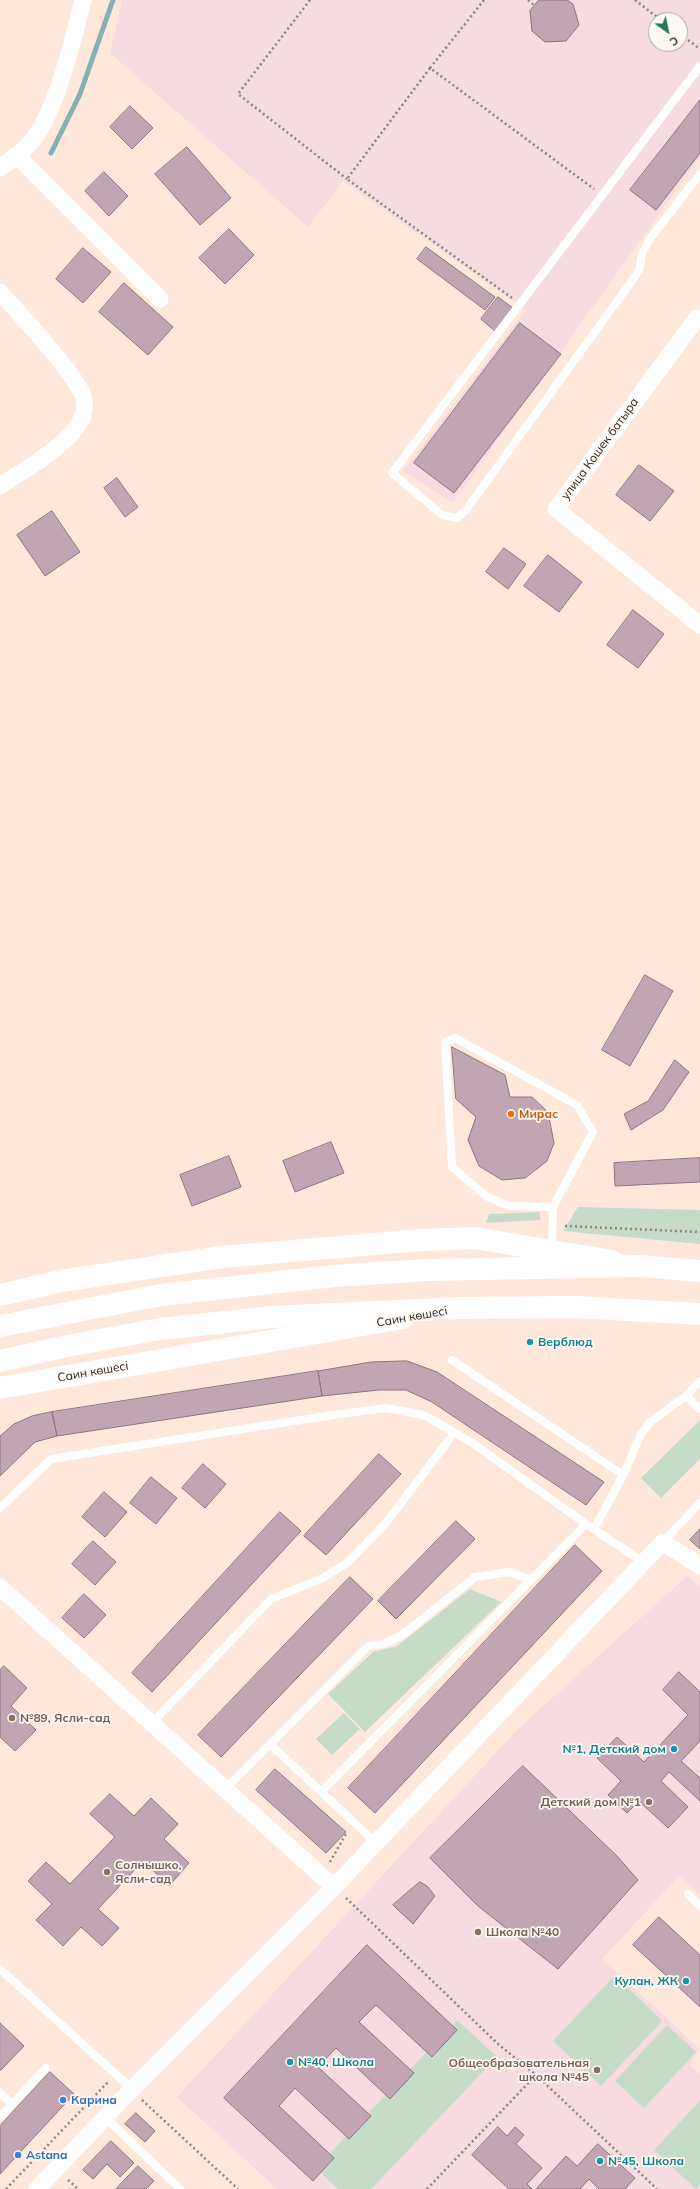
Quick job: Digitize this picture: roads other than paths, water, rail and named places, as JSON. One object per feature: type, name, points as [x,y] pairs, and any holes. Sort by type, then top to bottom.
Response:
[{"type":"main road","points":[[0,1295],[61,1281],[222,1257],[421,1240],[475,1238],[641,1266],[700,1271]]},
{"type":"main road","points":[[0,1326],[161,1295],[334,1276],[426,1270],[641,1266]]},
{"type":"main road","points":[[460,1308],[591,1307],[700,1314]]},
{"type":"main road","name":"Саин көшесі","points":[[0,1361],[67,1346],[160,1329],[271,1317],[460,1308]]},
{"type":"main road","name":"Саин көшесі","points":[[0,1388],[460,1308]]},
{"type":"street","points":[[0,168],[17,156],[33,140],[49,113],[76,30],[83,0]]},
{"type":"street","points":[[17,156],[160,299]]},
{"type":"street","points":[[0,292],[76,382],[84,399],[83,415],[74,431],[49,454],[0,486]]},
{"type":"street","name":"улица Кошек батыра","points":[[697,318],[556,509],[700,625]]},
{"type":"street","points":[[37,2189],[329,1882],[376,1843],[663,1542],[700,1566]]},
{"type":"street","points":[[0,1586],[151,1724],[329,1882]]},
{"type":"lane","points":[[700,66],[392,473],[442,516],[457,518],[466,510],[639,271],[642,254],[649,240],[700,174]]},
{"type":"lane","points":[[552,1251],[553,1207],[593,1132],[577,1105],[455,1038],[445,1042],[452,1167],[486,1196],[509,1206],[553,1207]]},
{"type":"lane","points":[[452,1360],[623,1475]]},
{"type":"lane","points":[[594,1529],[623,1475],[640,1434],[649,1423],[686,1396],[700,1382]]},
{"type":"lane","points":[[686,1396],[700,1409]]},
{"type":"lane","points":[[0,1508],[50,1459],[386,1408],[424,1415],[471,1442],[586,1524],[643,1562]]},
{"type":"lane","points":[[151,1724],[271,1599],[324,1578],[346,1563],[386,1523],[454,1432]]},
{"type":"lane","points":[[663,1542],[700,1503]]},
{"type":"lane","points":[[321,1792],[586,1524]]},
{"type":"lane","points":[[225,1789],[271,1745],[368,1646],[383,1644],[401,1636],[475,1577],[509,1572],[531,1580]]},
{"type":"lane","points":[[271,1745],[376,1843]]},
{"type":"lane","points":[[688,1894],[700,1906]]},
{"type":"lane","points":[[0,1969],[132,2089]]},
{"type":"lane","points":[[0,2117],[46,2068]]},
{"type":"lane","points":[[0,2093],[12,2104]]},
{"type":"lane","points":[[105,2117],[180,2189]]},
{"type":"waterway","points":[[51,153],[80,94],[113,0]]},
{"type":"place","name":"Мирас","points":[[511,1114]]},
{"type":"place","name":"Верблюд","points":[[530,1342]]},
{"type":"place","name":"№89, Ясли-сад","points":[[12,1718]]},
{"type":"place","name":"№1, Детский дом","points":[[674,1749]]},
{"type":"place","name":"Детский дом №1","points":[[649,1802]]},
{"type":"place","name":"Солнышко, Ясли-сад","points":[[107,1872]]},
{"type":"place","name":"Школа №40","points":[[478,1932]]},
{"type":"place","name":"Кулан, ЖК","points":[[686,1981]]},
{"type":"place","name":"№40, Школа","points":[[290,2062]]},
{"type":"place","name":"Общеобразовательная школа №45","points":[[597,2070]]},
{"type":"place","name":"Карина","points":[[63,2100]]},
{"type":"place","name":"Astana","points":[[18,2155]]},
{"type":"place","name":"№45, Школа","points":[[600,2161]]}]
